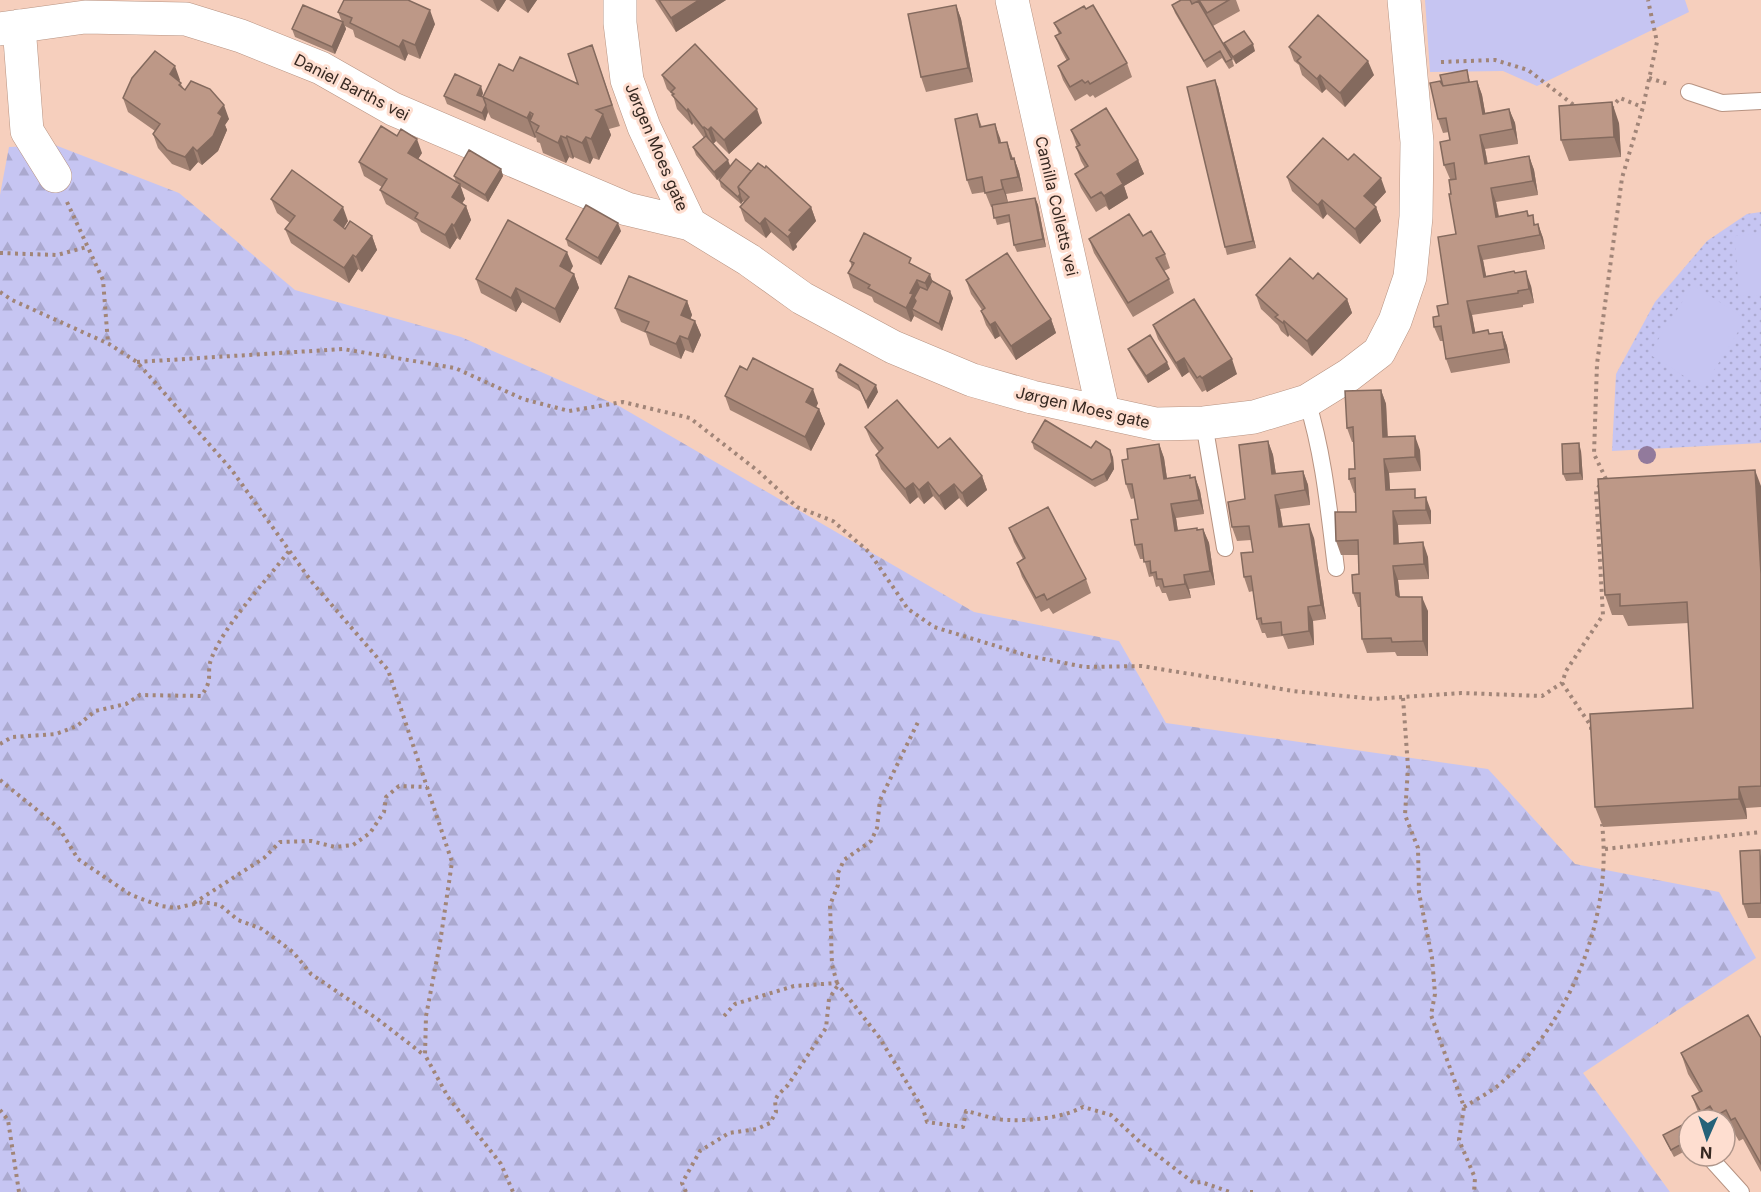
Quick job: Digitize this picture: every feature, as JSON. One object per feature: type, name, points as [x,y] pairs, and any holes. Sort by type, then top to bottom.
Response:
[{"type":"street","name":"Jørgen Moes gate","points":[[620,0],[620,23],[627,80],[644,127],[690,224],[749,260],[802,298],[893,347],[972,380],[1032,397],[1156,424],[1204,423],[1254,417],[1307,401],[1349,375],[1379,352],[1395,321],[1410,277],[1417,206],[1417,142],[1404,0]]},
{"type":"street","name":"Camilla Colletts vei","points":[[1012,0],[1103,411]]},
{"type":"street","name":"Daniel Barths vei","points":[[9,28],[85,17],[186,19],[242,36],[321,68],[393,109],[627,210],[690,224]]},
{"type":"street","points":[[9,28],[27,131],[55,176]]},
{"type":"lane","points":[[1689,92],[1722,103],[1761,101]]},
{"type":"lane","points":[[1307,401],[1316,427],[1323,467],[1336,568]]},
{"type":"lane","points":[[1204,423],[1225,548]]},
{"type":"lane","points":[[1719,1168],[1741,1192]]},
{"type":"path","points":[[137,362],[343,349],[455,368],[523,399],[569,411],[623,402],[690,418],[758,471],[797,507],[833,521],[851,536],[869,552],[908,609],[934,627],[1029,656],[1085,667],[1142,666],[1293,691],[1374,699],[1461,693],[1542,696],[1562,682],[1566,671],[1604,615],[1596,490],[1606,479],[1594,454],[1597,364],[1622,178],[1643,107],[1657,42],[1648,0]]},
{"type":"path","points":[[1412,71],[1438,62],[1495,60],[1528,69],[1576,107]]},
{"type":"path","points":[[1608,110],[1620,98],[1643,107]]},
{"type":"path","points":[[55,176],[103,280],[108,344]]},
{"type":"path","points":[[0,253],[57,255],[87,248]]},
{"type":"path","points":[[0,292],[12,300],[108,344],[137,362],[231,469],[311,581],[388,670],[452,862],[426,1016],[425,1055]]},
{"type":"path","points":[[0,744],[12,737],[56,734],[77,726],[95,711],[126,704],[140,695],[201,696],[209,686],[211,658],[230,627],[290,550]]},
{"type":"path","points":[[1562,682],[1591,726],[1592,738]]},
{"type":"path","points":[[1403,698],[1408,766],[1405,815],[1418,848],[1419,893],[1432,958],[1435,994],[1431,1015],[1464,1107],[1459,1140],[1475,1178],[1474,1192]]},
{"type":"path","points":[[919,720],[880,800],[877,828],[871,841],[844,860],[838,873],[838,885],[830,905],[832,964],[838,984],[879,1037],[923,1109],[927,1122],[963,1127],[966,1111],[1006,1120],[1018,1120],[1073,1112],[1083,1107],[1111,1115],[1141,1143],[1194,1183],[1201,1182],[1230,1192]]},
{"type":"path","points":[[0,780],[59,828],[78,859],[131,895],[161,906],[176,908],[203,902],[220,905],[238,920],[262,929],[292,952],[311,974],[425,1055],[448,1097],[501,1164],[513,1192]]},
{"type":"path","points":[[191,905],[264,858],[280,842],[311,841],[335,847],[353,845],[370,833],[384,812],[386,797],[399,786],[427,787]]},
{"type":"path","points":[[1464,1107],[1498,1085],[1532,1049],[1566,1004],[1586,954],[1604,877],[1605,849],[1601,816]]},
{"type":"path","points":[[1605,849],[1761,832]]},
{"type":"path","points":[[724,1016],[735,1004],[794,986],[838,984]]},
{"type":"path","points":[[686,1192],[682,1183],[700,1151],[729,1133],[757,1129],[770,1123],[776,1112],[775,1100],[789,1084],[826,1028],[829,999],[838,984]]},
{"type":"path","points":[[0,1110],[8,1120],[19,1192]]},
{"type":"path","points":[[1250,1192],[1257,1192]]},
{"type":"green space","points":[[1425,0],[1685,0],[1689,12],[1537,86],[1503,71],[1430,72]]},
{"type":"green space","points":[[55,145],[179,193],[295,290],[461,337],[619,406],[974,612],[1119,641],[1166,723],[1488,769],[1575,864],[1719,892],[1756,958],[1583,1073],[1670,1192],[0,1192],[0,195],[9,147]]},
{"type":"green space","points":[[1761,212],[1761,443],[1612,451],[1616,374],[1655,302],[1707,241],[1747,214]]},
{"type":"green space","points":[[1761,234],[1761,295],[1739,296],[1735,236]]},
{"type":"green space","points":[[1693,285],[1746,319],[1703,388],[1649,354]]},
{"type":"building","points":[[344,0],[408,0],[430,10],[415,45],[403,40],[399,47],[350,23],[352,18],[338,12]]},
{"type":"building","points":[[659,0],[699,0],[671,18]]},
{"type":"building","points":[[1181,0],[1190,0],[1192,4],[1198,1],[1232,59],[1226,62],[1220,51],[1204,61],[1172,5]]},
{"type":"building","points":[[1199,0],[1229,0],[1207,13]]},
{"type":"building","points":[[303,5],[343,22],[332,47],[292,29]]},
{"type":"building","points":[[956,5],[968,68],[921,77],[908,14]]},
{"type":"building","points":[[1093,5],[1127,63],[1090,84],[1082,80],[1070,87],[1058,66],[1069,59],[1055,36],[1061,33],[1054,23],[1084,6],[1086,9]]},
{"type":"building","points":[[1318,15],[1368,61],[1340,93],[1320,75],[1317,79],[1297,61],[1301,57],[1289,47]]},
{"type":"building","points":[[1244,31],[1253,44],[1233,57],[1224,43]]},
{"type":"building","points":[[695,44],[757,109],[724,140],[711,127],[708,130],[703,128],[688,109],[687,111],[672,95],[674,94],[671,92],[675,88],[662,75]]},
{"type":"building","points":[[592,45],[612,105],[596,110],[603,114],[591,139],[586,137],[582,143],[567,136],[566,138],[561,136],[558,143],[536,132],[539,126],[530,121],[533,114],[530,112],[527,118],[483,97],[499,64],[513,71],[520,57],[578,84],[568,54]]},
{"type":"building","points":[[155,51],[175,66],[170,74],[181,83],[179,85],[185,90],[191,81],[210,89],[224,105],[218,113],[222,116],[213,136],[197,151],[193,147],[185,157],[167,150],[153,134],[160,124],[123,98],[132,78]]},
{"type":"building","points":[[1467,70],[1469,82],[1443,86],[1440,75]]},
{"type":"building","points":[[455,74],[481,86],[477,95],[483,97],[486,105],[482,113],[444,96]]},
{"type":"building","points":[[1215,80],[1253,241],[1225,247],[1187,87]]},
{"type":"building","points":[[1440,81],[1443,86],[1477,81],[1483,114],[1509,109],[1513,129],[1480,135],[1485,164],[1529,156],[1533,181],[1491,188],[1496,217],[1527,211],[1528,216],[1533,215],[1534,225],[1538,224],[1540,235],[1478,246],[1484,277],[1526,271],[1529,289],[1518,291],[1518,293],[1467,301],[1473,333],[1488,330],[1489,334],[1502,332],[1505,349],[1446,359],[1441,326],[1434,327],[1433,317],[1439,316],[1437,306],[1448,304],[1438,237],[1456,234],[1449,180],[1456,179],[1454,163],[1444,165],[1440,142],[1450,140],[1446,118],[1438,119],[1430,83]]},
{"type":"building","points":[[1612,102],[1614,137],[1561,140],[1559,106]]},
{"type":"building","points":[[1106,108],[1138,160],[1117,174],[1123,184],[1104,196],[1101,192],[1091,198],[1075,174],[1088,166],[1076,147],[1080,145],[1071,130]]},
{"type":"building","points":[[977,114],[980,127],[995,124],[999,143],[1007,142],[1011,159],[1014,158],[1018,177],[1001,180],[1003,189],[985,193],[982,177],[967,180],[955,119]]},
{"type":"building","points":[[381,126],[397,136],[401,129],[417,139],[408,153],[460,184],[452,197],[466,206],[454,226],[452,224],[445,235],[415,218],[418,213],[380,190],[387,179],[359,162]]},
{"type":"building","points":[[706,136],[728,160],[714,172],[693,147]]},
{"type":"building","points":[[1323,138],[1348,160],[1354,154],[1381,178],[1364,196],[1376,207],[1355,229],[1322,200],[1318,205],[1287,177]]},
{"type":"building","points":[[469,150],[501,169],[485,195],[454,176]]},
{"type":"building","points":[[736,159],[751,171],[738,187],[740,194],[738,197],[719,180]]},
{"type":"building","points":[[758,163],[765,168],[766,166],[811,207],[789,230],[792,232],[788,237],[765,218],[760,224],[740,207],[749,197],[738,187]]},
{"type":"building","points":[[292,170],[343,207],[334,220],[345,229],[350,221],[372,236],[344,268],[285,229],[295,216],[271,199]]},
{"type":"building","points":[[1035,198],[1043,239],[1014,245],[1009,215],[994,218],[992,205]]},
{"type":"building","points":[[586,205],[618,223],[598,258],[566,239]]},
{"type":"building","points":[[1129,214],[1143,236],[1151,231],[1165,254],[1156,258],[1169,279],[1128,303],[1089,239]]},
{"type":"building","points":[[508,220],[567,252],[560,266],[574,274],[555,309],[516,288],[511,298],[476,279]]},
{"type":"building","points":[[864,233],[911,258],[909,263],[930,274],[925,283],[917,280],[906,308],[868,288],[870,285],[848,273],[854,263],[850,261]]},
{"type":"building","points":[[1007,253],[1051,319],[1011,346],[995,322],[990,325],[981,311],[985,308],[966,280]]},
{"type":"building","points":[[1290,258],[1313,279],[1318,273],[1347,299],[1307,341],[1284,321],[1283,323],[1275,317],[1278,315],[1256,295]]},
{"type":"building","points":[[629,276],[687,301],[681,315],[695,321],[688,339],[680,336],[676,344],[645,331],[649,322],[615,308]]},
{"type":"building","points":[[932,281],[950,291],[939,324],[912,309],[916,301],[914,298],[920,287],[927,290]]},
{"type":"building","points":[[1194,299],[1232,359],[1202,378],[1200,376],[1197,378],[1184,358],[1176,363],[1153,325]]},
{"type":"building","points":[[1150,335],[1167,362],[1146,376],[1128,349]]},
{"type":"building","points":[[753,358],[813,389],[806,402],[819,409],[805,437],[725,396],[740,366],[747,370]]},
{"type":"building","points":[[840,364],[876,385],[866,402],[858,385],[836,371]]},
{"type":"building","points":[[1381,390],[1383,437],[1415,436],[1415,457],[1384,459],[1386,490],[1415,489],[1415,498],[1426,497],[1426,510],[1393,511],[1394,544],[1423,542],[1424,564],[1393,566],[1396,595],[1422,597],[1423,641],[1392,642],[1391,638],[1362,639],[1360,593],[1353,593],[1352,575],[1359,574],[1358,540],[1336,541],[1335,512],[1356,512],[1355,478],[1349,479],[1349,469],[1355,469],[1353,427],[1347,428],[1345,391]]},
{"type":"building","points":[[897,400],[938,448],[950,438],[982,476],[962,493],[954,484],[939,496],[928,482],[919,490],[913,483],[905,489],[876,455],[883,448],[865,427]]},
{"type":"building","points":[[1045,420],[1091,448],[1096,441],[1110,450],[1112,462],[1104,474],[1092,480],[1032,442]]},
{"type":"building","points":[[1268,441],[1272,474],[1303,471],[1305,490],[1275,495],[1279,527],[1309,524],[1321,605],[1308,607],[1309,631],[1282,635],[1281,622],[1262,624],[1261,618],[1257,619],[1251,576],[1244,577],[1241,553],[1253,552],[1249,526],[1232,527],[1228,502],[1245,499],[1239,445]]},
{"type":"building","points":[[1579,443],[1580,473],[1563,474],[1562,444]]},
{"type":"building","points":[[1159,444],[1164,479],[1190,475],[1190,478],[1195,477],[1199,500],[1171,504],[1175,531],[1203,529],[1210,571],[1184,575],[1185,584],[1164,587],[1162,579],[1157,579],[1156,572],[1151,573],[1150,561],[1144,562],[1142,544],[1135,545],[1131,520],[1138,519],[1132,484],[1126,484],[1122,460],[1128,459],[1127,449]]},
{"type":"building","points":[[1755,470],[1761,574],[1761,786],[1739,787],[1739,799],[1595,807],[1590,714],[1693,708],[1687,602],[1620,606],[1620,594],[1605,595],[1598,479]]},
{"type":"building","points":[[1048,507],[1086,579],[1047,600],[1044,594],[1036,598],[1017,563],[1025,558],[1009,528]]},
{"type":"building","points":[[1760,850],[1761,903],[1743,904],[1740,851]]},
{"type":"building","points":[[1748,1015],[1761,1038],[1761,1164],[1737,1122],[1737,1108],[1711,1108],[1710,1106],[1699,1108],[1692,1096],[1702,1091],[1681,1053]]},
{"type":"building","points":[[1677,1128],[1677,1147],[1671,1150],[1663,1135]]}]
